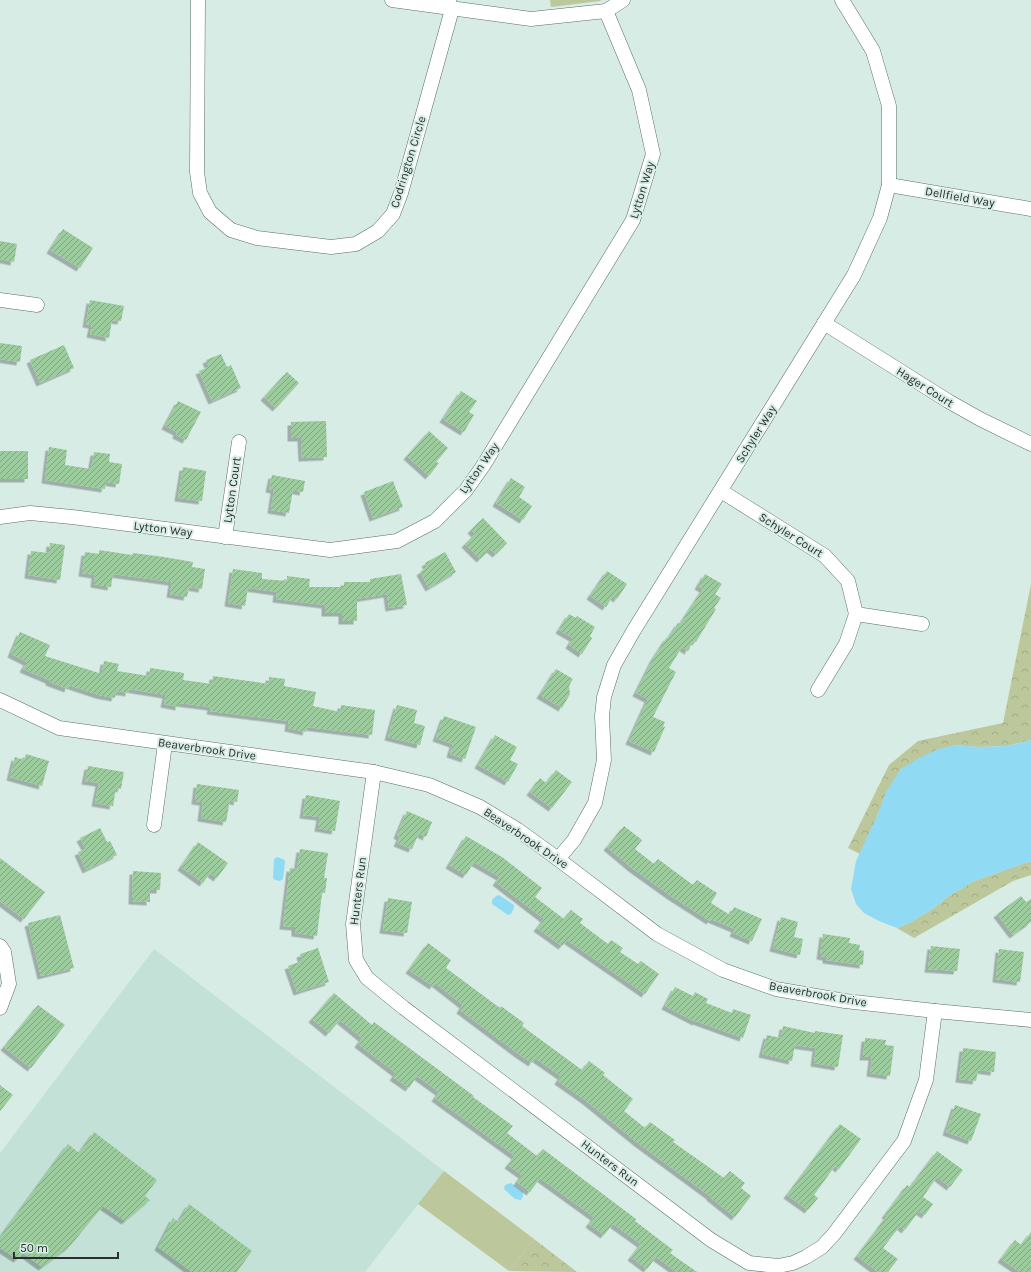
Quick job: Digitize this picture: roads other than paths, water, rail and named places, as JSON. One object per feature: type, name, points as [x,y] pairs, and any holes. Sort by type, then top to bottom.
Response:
[{"type":"street","name":"Codrington Circle","points":[[198,0],[197,172],[200,193],[210,212],[231,230],[257,238],[331,247],[356,244],[378,231],[393,214],[401,193],[451,13],[450,4]]},
{"type":"street","points":[[392,0],[450,4],[531,19],[606,11],[623,0]]},
{"type":"street","name":"Schyler Way","points":[[558,859],[574,840],[595,803],[604,760],[602,716],[604,697],[614,665],[634,630],[854,275],[880,218],[889,185],[890,106],[873,51],[842,0]]},
{"type":"street","name":"Lytton Way","points":[[0,516],[30,513],[72,517],[330,550],[397,541],[435,521],[466,490],[483,466],[634,220],[653,154],[639,90],[606,11]]},
{"type":"street","name":"Dellfield Way","points":[[889,185],[1031,209]]},
{"type":"street","points":[[0,300],[37,305]]},
{"type":"street","name":"Hager Court","points":[[824,324],[948,401],[980,419],[1031,444]]},
{"type":"street","name":"Lytton Court","points":[[225,537],[239,442]]},
{"type":"street","name":"Schyler Court","points":[[720,491],[826,556],[848,581],[856,614]]},
{"type":"street","points":[[818,690],[846,644],[856,614],[922,624]]},
{"type":"street","name":"Beaverbrook Drive","points":[[0,700],[59,728],[374,772],[429,785],[480,807],[518,830],[657,934],[723,970],[776,989],[845,1001],[1031,1020]]},
{"type":"street","points":[[154,825],[165,744]]},
{"type":"street","name":"Hunters Run","points":[[374,772],[353,924],[356,960],[367,978],[404,1008],[711,1240],[749,1262],[778,1266],[793,1264],[822,1247],[834,1234],[904,1140],[926,1080],[935,1011]]},
{"type":"street","points":[[0,946],[4,952],[9,984],[0,1008]]},
{"type":"water","points":[[1031,740],[1031,861],[974,881],[947,897],[934,908],[909,923],[897,928],[864,913],[856,904],[851,889],[856,861],[878,814],[886,792],[901,769],[938,749],[955,745],[979,747],[1007,746]]},
{"type":"water","points":[[277,857],[285,861],[283,879],[280,881],[273,878],[274,859]]},
{"type":"water","points":[[499,895],[514,905],[511,914],[508,915],[492,904],[492,900]]},
{"type":"water","points":[[511,1183],[523,1192],[521,1200],[515,1199],[504,1189],[505,1185]]}]
